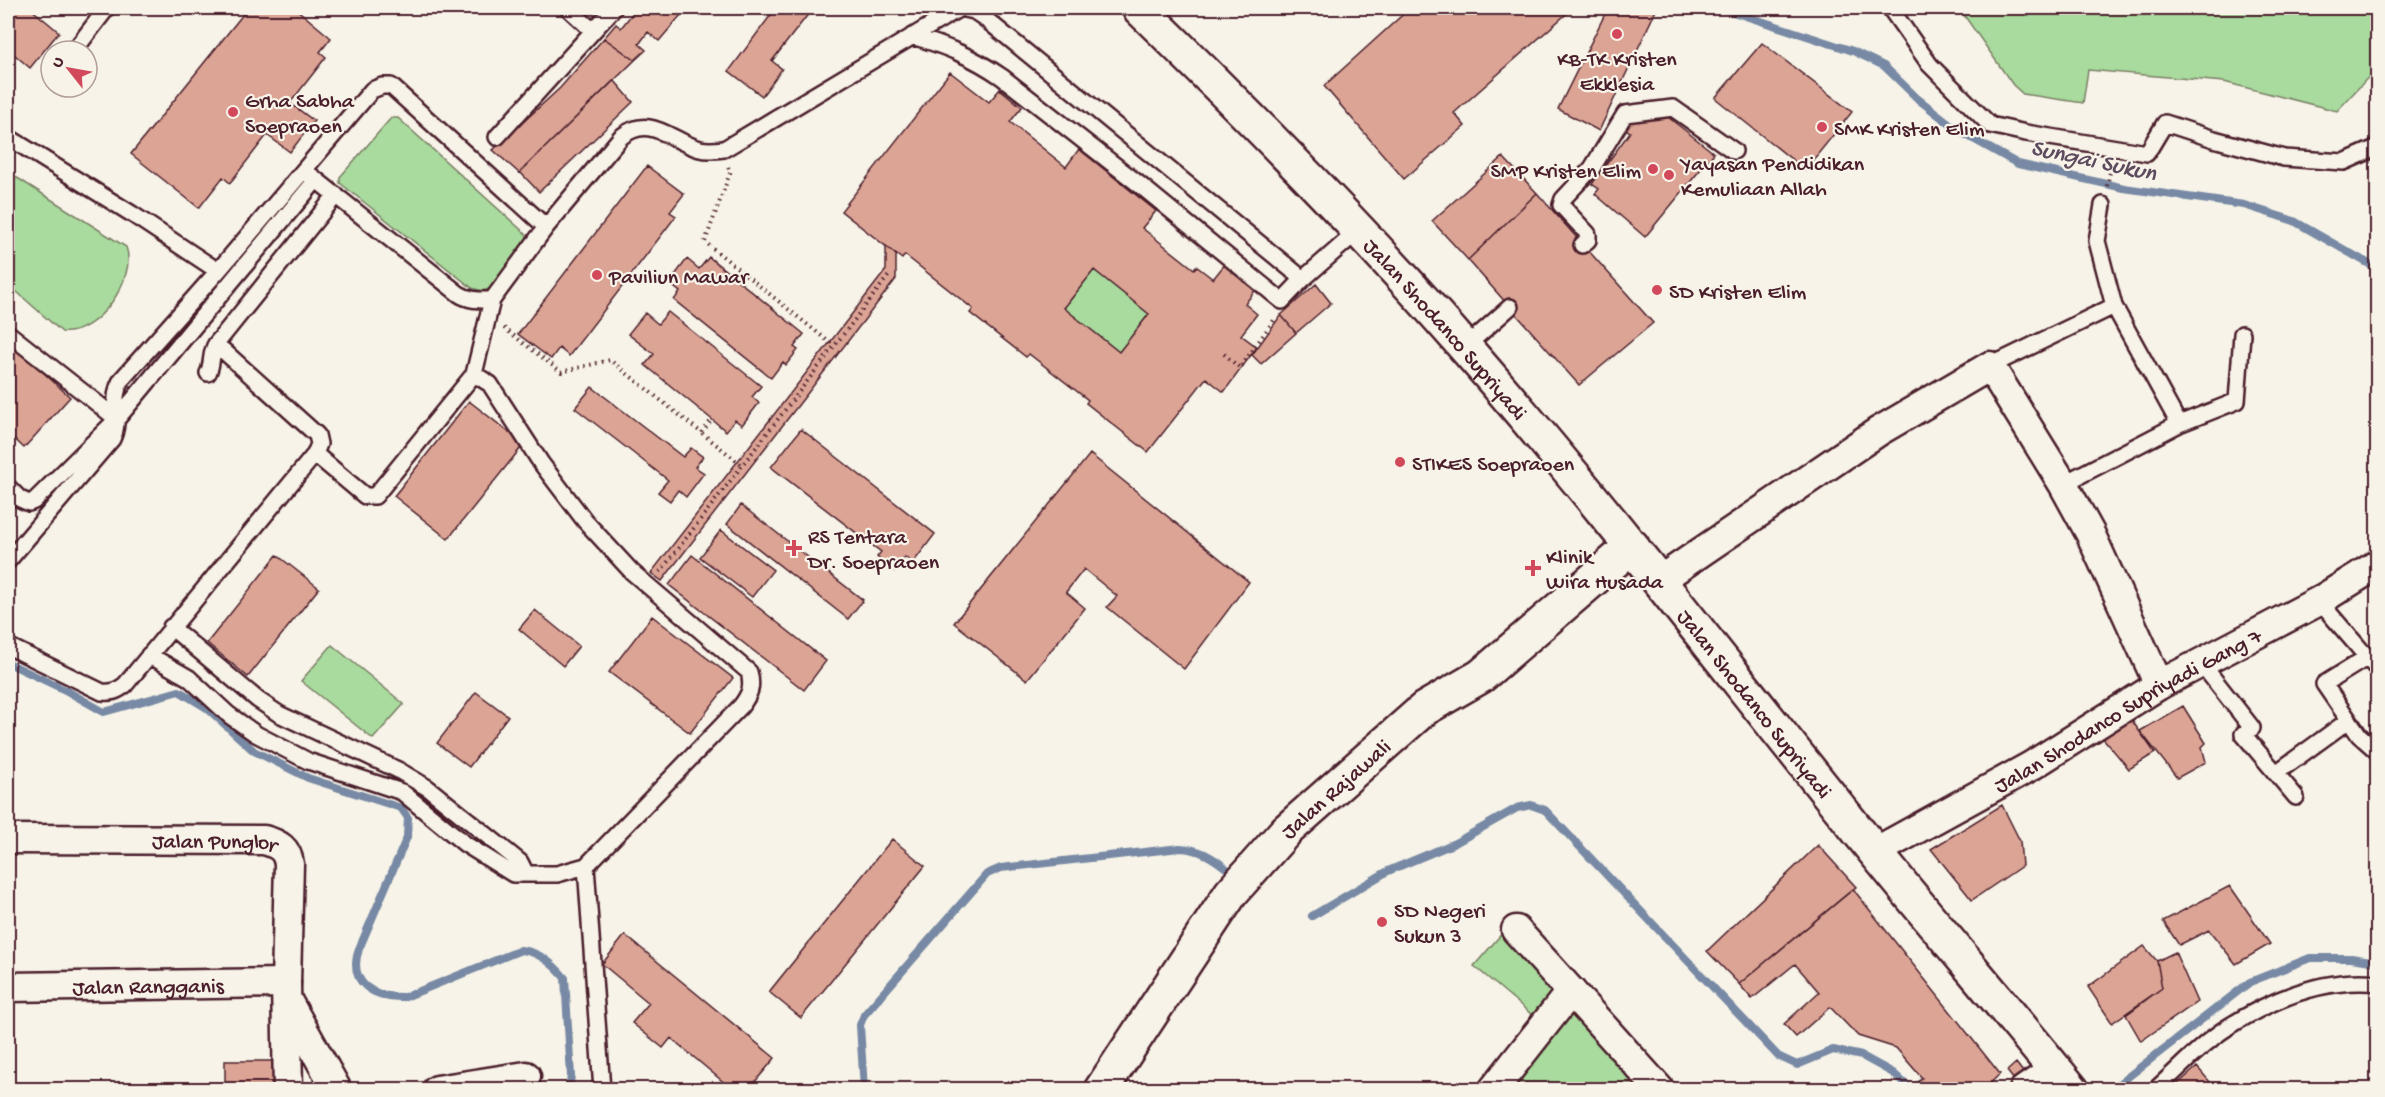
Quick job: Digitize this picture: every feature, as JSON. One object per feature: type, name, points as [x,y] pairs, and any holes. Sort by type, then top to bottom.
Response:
[{"type":"main road","name":"Jalan Shodanco Supriyadi","points":[[1139,8],[1263,128],[1465,346],[1660,580],[1875,852],[2066,1082]]},
{"type":"main road","name":"Jalan Rajawali","points":[[1101,1089],[1231,893],[1286,831],[1424,709],[1481,676],[1632,546]]},
{"type":"street","points":[[1660,580],[1879,431],[1990,366],[2063,484],[2090,533],[2159,684]]},
{"type":"street","name":"Jalan Shodanco Supriyadi Gang 7","points":[[1875,852],[2031,766],[2159,684],[2319,601],[2378,564]]},
{"type":"street","name":"Jalan Punglor","points":[[8,839],[264,840],[274,843],[288,854],[288,1089]]},
{"type":"street","points":[[1516,930],[1660,1089]]},
{"type":"street","name":"Jalan Rangganis","points":[[8,987],[287,991]]},
{"type":"street","points":[[287,991],[337,1089]]},
{"type":"street","points":[[1493,1089],[1571,991]]},
{"type":"street","points":[[437,1089],[526,1076]]},
{"type":"street","points":[[2024,1089],[2066,1082]]},
{"type":"lane","points":[[83,39],[107,8]]},
{"type":"lane","points":[[568,8],[593,31]]},
{"type":"lane","points":[[497,137],[614,8]]},
{"type":"lane","points":[[315,454],[364,496],[375,496],[474,374],[492,300],[546,227],[629,130],[654,127],[700,148],[724,149],[960,8],[974,11],[1303,279]]},
{"type":"lane","points":[[1890,8],[1930,65],[1990,125],[2147,153],[2165,123],[2284,158],[2344,162],[2378,147]]},
{"type":"lane","points":[[912,36],[951,47],[1002,77],[1140,185],[1282,301],[1303,279],[1359,230]]},
{"type":"lane","points":[[8,561],[112,439],[117,426],[114,398],[117,386],[122,379],[218,271],[372,90],[382,86],[391,86],[546,227]]},
{"type":"lane","points":[[1582,245],[1588,240],[1588,234],[1562,205],[1563,199],[1592,168],[1625,114],[1673,108],[1734,151]]},
{"type":"lane","points":[[8,137],[218,271]]},
{"type":"lane","points":[[304,170],[466,298],[492,300]]},
{"type":"lane","points":[[8,487],[20,499],[29,503],[34,501],[117,419],[316,180]]},
{"type":"lane","points":[[208,373],[211,367],[212,349],[336,195]]},
{"type":"lane","points":[[2103,205],[2097,241],[2114,306],[2178,424]]},
{"type":"lane","points":[[1990,366],[2114,306]]},
{"type":"lane","points":[[1465,346],[1510,307]]},
{"type":"lane","points":[[8,333],[117,419]]},
{"type":"lane","points":[[2063,484],[2178,424],[2237,401],[2242,334]]},
{"type":"lane","points":[[8,646],[102,692],[111,693],[125,684],[315,454],[319,444],[317,435],[216,344]]},
{"type":"lane","points":[[149,655],[189,678],[229,715],[256,734],[308,761],[402,792],[465,844],[513,874],[557,874],[586,866],[741,706],[749,695],[752,683],[749,672],[632,572],[585,520],[542,463],[490,384],[474,374]]},
{"type":"lane","points":[[2319,601],[2378,670]]},
{"type":"lane","points":[[171,627],[258,700],[279,714],[398,770],[428,788],[520,862],[526,874]]},
{"type":"lane","points":[[2366,658],[2324,684],[2359,735],[2378,752]]},
{"type":"lane","points":[[2201,663],[2252,728],[2243,734],[2296,797]]},
{"type":"lane","points":[[2276,773],[2349,720]]},
{"type":"lane","points":[[586,866],[602,1089]]},
{"type":"lane","points":[[2155,1089],[2224,1030],[2271,1003],[2312,988],[2366,982],[2378,983]]},
{"type":"path","points":[[724,149],[730,173],[705,242],[834,346]]},
{"type":"path","points":[[2103,205],[2116,149]]},
{"type":"path","points":[[649,587],[890,274]]},
{"type":"path","points":[[486,320],[498,324],[561,372],[610,360],[742,465]]},
{"type":"path","points":[[702,433],[712,419]]},
{"type":"green space","points":[[1959,8],[2377,8],[2377,68],[2337,111],[2224,82],[2088,70],[2083,103],[2023,94],[2013,85]]},
{"type":"green space","points":[[391,118],[398,118],[527,235],[527,241],[493,287],[487,290],[472,288],[340,183],[340,177]]},
{"type":"green space","points":[[8,172],[126,247],[128,260],[126,274],[120,289],[111,303],[88,325],[75,331],[62,332],[8,284]]},
{"type":"green space","points":[[1094,270],[1149,314],[1119,352],[1064,308]]},
{"type":"green space","points":[[332,645],[404,704],[373,739],[301,681]]},
{"type":"green space","points":[[1505,930],[1555,993],[1537,1019],[1474,966]]},
{"type":"green space","points":[[1569,1010],[1638,1083],[1513,1083]]},
{"type":"building","points":[[8,8],[30,8],[59,32],[53,39],[39,39],[39,57],[30,68],[8,49]]},
{"type":"building","name":"Grha Sabha Soepraoen","points":[[248,8],[295,8],[331,38],[320,52],[326,57],[290,103],[314,121],[290,152],[267,135],[230,183],[223,177],[199,208],[131,154]]},
{"type":"building","points":[[633,8],[687,8],[659,41],[648,32],[639,44],[646,50],[635,60],[604,38],[616,24],[621,28],[635,10]]},
{"type":"building","points":[[776,8],[813,8],[772,61],[782,69],[762,96],[729,71]]},
{"type":"building","points":[[1410,8],[1573,8],[1454,113],[1465,126],[1404,179],[1324,86]]},
{"type":"building","points":[[1608,8],[1657,8],[1599,131],[1558,109]]},
{"type":"building","points":[[604,38],[635,60],[519,173],[493,150],[560,88]]},
{"type":"building","points":[[1762,43],[1852,112],[1805,170],[1715,98]]},
{"type":"building","points":[[950,72],[989,102],[1000,89],[1022,107],[1010,122],[1066,167],[1079,149],[1156,211],[1142,228],[1194,269],[1196,266],[1213,279],[1225,264],[1257,288],[1245,304],[1257,314],[1241,335],[1257,347],[1224,392],[1206,378],[1148,452],[1086,403],[1088,400],[1029,354],[1026,357],[970,313],[973,309],[905,255],[902,259],[841,211]],"holes":[[[1094,270],[1149,314],[1119,352],[1064,308]]]},
{"type":"building","points":[[614,80],[633,102],[539,192],[520,172]]},
{"type":"building","name":"SMP Kristen Elim","points":[[1664,114],[1714,153],[1645,237],[1595,194],[1599,189],[1592,184],[1630,132],[1624,128],[1636,117]]},
{"type":"building","points":[[1503,157],[1537,193],[1468,260],[1432,221]]},
{"type":"building","name":"Paviliun Mawar","points":[[647,166],[684,194],[670,212],[676,216],[569,356],[559,348],[551,359],[518,334]]},
{"type":"building","points":[[1537,193],[1653,323],[1579,385],[1468,260]]},
{"type":"building","points":[[886,246],[896,255],[896,279],[662,581],[651,573],[886,270]]},
{"type":"building","points":[[709,257],[804,334],[794,347],[798,350],[786,365],[783,362],[771,378],[674,300],[680,292],[669,283],[687,259],[699,269]]},
{"type":"building","points":[[1316,284],[1331,303],[1296,333],[1281,315]]},
{"type":"building","points":[[668,312],[761,386],[752,397],[759,403],[742,425],[735,420],[726,431],[645,365],[654,354],[628,334],[645,313],[658,324]]},
{"type":"building","points":[[1281,315],[1296,333],[1261,364],[1252,355]]},
{"type":"building","points":[[8,340],[70,397],[24,448],[8,433]]},
{"type":"building","points":[[592,387],[683,457],[691,448],[703,457],[695,467],[704,473],[686,497],[678,490],[670,501],[658,492],[668,480],[575,408]]},
{"type":"building","points":[[469,401],[524,444],[448,539],[394,496]]},
{"type":"building","points":[[801,429],[935,534],[913,563],[905,557],[895,571],[877,557],[881,552],[771,467]]},
{"type":"building","points":[[1090,454],[1249,582],[1184,669],[1107,607],[1117,596],[1084,569],[1066,592],[1085,608],[1027,680],[954,623]]},
{"type":"building","points":[[741,505],[863,600],[848,619],[727,524]]},
{"type":"building","points":[[721,530],[773,570],[752,597],[700,557]]},
{"type":"building","points":[[277,555],[319,588],[248,677],[207,643]]},
{"type":"building","points":[[692,555],[826,661],[804,690],[669,585]]},
{"type":"building","points":[[535,610],[579,646],[563,666],[519,629]]},
{"type":"building","points":[[652,616],[733,678],[690,733],[609,672]]},
{"type":"building","points":[[476,692],[508,716],[469,767],[437,743]]},
{"type":"building","points":[[2183,706],[2206,743],[2202,747],[2206,762],[2177,778],[2140,731]]},
{"type":"building","points":[[2130,718],[2155,753],[2129,769],[2102,737]]},
{"type":"building","points":[[2002,805],[2020,841],[2022,866],[1972,900],[1931,849]]},
{"type":"building","points":[[892,839],[925,866],[801,1018],[769,992]]},
{"type":"building","points":[[1818,845],[1856,887],[1739,984],[1707,951]]},
{"type":"building","points":[[2230,886],[2270,944],[2236,964],[2209,930],[2179,945],[2163,921]]},
{"type":"building","points":[[1853,889],[2000,1074],[1983,1090],[1929,1090],[1916,1083],[1922,1078],[1896,1048],[1858,1036],[1830,1007],[1796,1037],[1784,1024],[1819,992],[1795,964],[1752,999],[1739,984]]},
{"type":"building","points":[[625,935],[775,1058],[748,1090],[733,1090],[671,1038],[663,1048],[632,1023],[649,1003],[602,964]]},
{"type":"building","points":[[2144,946],[2157,961],[2162,988],[2112,1023],[2088,987]]},
{"type":"building","points":[[2175,952],[2197,1002],[2141,1041],[2126,1015],[2162,988],[2157,961]]},
{"type":"building","points":[[225,1061],[276,1061],[277,1090],[225,1090]]},
{"type":"building","points":[[2016,1063],[2023,1072],[2014,1080],[2007,1071]]},
{"type":"building","points":[[2197,1067],[2217,1090],[2171,1090]]},
{"type":"waterway","name":"Sungai Sukun","points":[[1721,8],[1853,51],[1884,66],[1918,99],[1959,131],[2018,164],[2124,188],[2244,205],[2294,221],[2378,269]]},
{"type":"waterway","points":[[8,663],[67,691],[104,712],[179,691],[207,708],[254,751],[308,778],[401,808],[408,818],[407,837],[359,949],[356,961],[360,980],[383,995],[405,997],[521,950],[540,956],[565,978],[571,1076],[569,1090]]},
{"type":"waterway","points":[[1312,916],[1388,871],[1455,843],[1517,808],[1531,805],[1545,810],[1778,1056],[1797,1065],[1833,1050],[1862,1056],[1893,1073],[1912,1090]]},
{"type":"waterway","points":[[864,1090],[860,1025],[864,1015],[987,874],[1001,868],[1180,848],[1204,854],[1226,868]]},
{"type":"waterway","points":[[2111,1090],[2250,982],[2310,958],[2351,958],[2378,962]]},
{"type":"place","name":"KB-TK Kristen Ekklesia","points":[[1617,34]]},
{"type":"place","name":"Grha Sabha Soepraoen","points":[[233,112]]},
{"type":"place","name":"SMK Kristen Elim","points":[[1822,127]]},
{"type":"place","name":"SMP Kristen Elim","points":[[1653,169]]},
{"type":"place","name":"Yayasan Pendidikan Kemuliaan Allah","points":[[1669,175]]},
{"type":"place","name":"Paviliun Mawar","points":[[597,275]]},
{"type":"place","name":"SD Kristen Elim","points":[[1657,290]]},
{"type":"place","name":"STIKES Soepraoen","points":[[1400,462]]},
{"type":"place","name":"RS Tentara Dr. Soepraoen","points":[[794,548]]},
{"type":"place","name":"Klinik Wira Husada","points":[[1533,568]]},
{"type":"place","name":"SD Negeri Sukun 3","points":[[1382,922]]}]
